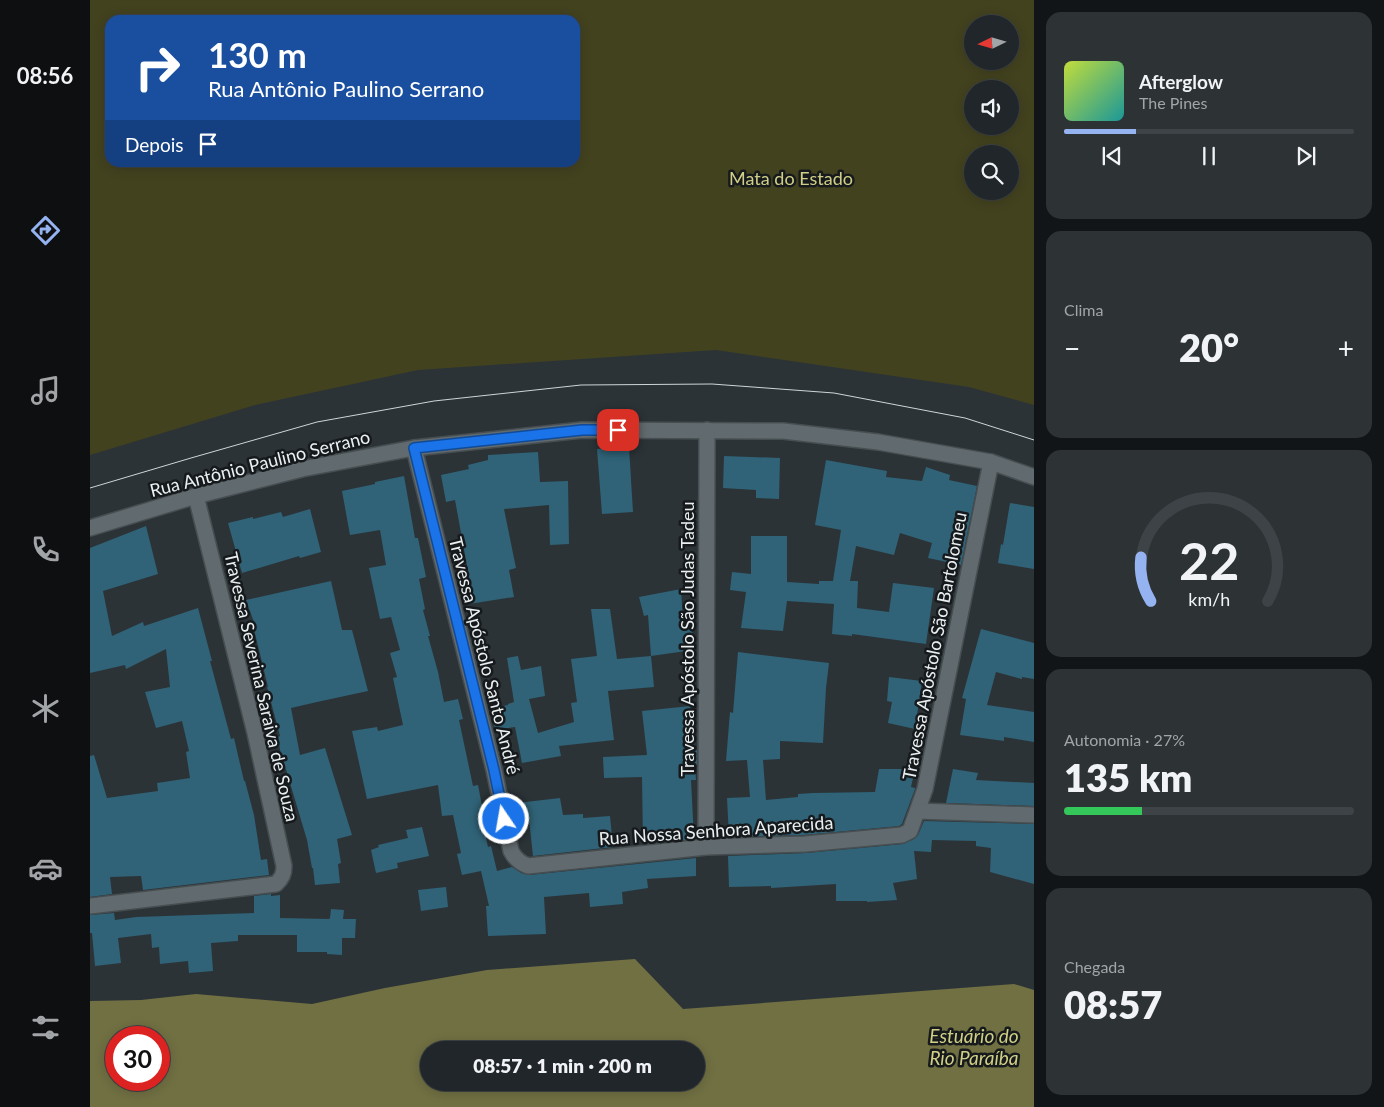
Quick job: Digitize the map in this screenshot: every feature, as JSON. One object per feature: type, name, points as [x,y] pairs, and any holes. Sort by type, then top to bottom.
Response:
[{"type":"street","name":"Rua Antônio Paulino Serrano","points":[[90,528],[196,496],[302,470],[414,448],[582,430],[783,431],[878,442],[991,462],[1034,478]]},
{"type":"street","name":"Travessa Apóstolo São Judas Tadeu","points":[[706,847],[707,430]]},
{"type":"street","name":"Travessa Apóstolo Santo André","points":[[414,448],[494,770],[511,851],[514,858],[528,866]]},
{"type":"street","name":"Travessa Apóstolo São Bartolomeu","points":[[906,833],[910,831],[925,789],[991,462]]},
{"type":"street","name":"Travessa Severina Saraiva de Souza","points":[[90,906],[276,884],[282,879],[284,872],[255,733],[196,496]]},
{"type":"street","points":[[918,811],[1034,815]]},
{"type":"street","name":"Rua Nossa Senhora Aparecida","points":[[528,866],[706,847],[805,844],[902,835],[906,833]]},
{"type":"green space","name":"Mata do Estado","points":[[90,0],[1034,0],[1034,405],[969,387],[716,350],[418,370],[255,405],[90,455]]},
{"type":"water","name":"Estuário do Rio Paraíba","points":[[635,959],[683,1009],[1014,984],[1034,990],[1034,1107],[90,1107],[90,1001],[141,1000],[196,994],[312,1004],[385,988],[487,970]]},
{"type":"building","points":[[629,447],[633,512],[602,514],[597,449]]},
{"type":"building","points":[[538,452],[540,482],[568,481],[569,544],[550,545],[549,505],[504,509],[516,568],[509,570],[514,597],[469,604],[465,583],[470,582],[455,500],[446,502],[441,475],[469,469],[468,465],[488,460],[488,455]]},
{"type":"building","points":[[724,456],[780,458],[779,499],[756,498],[756,490],[723,488]]},
{"type":"building","points":[[826,460],[887,471],[886,477],[922,481],[926,467],[950,475],[949,480],[977,486],[961,565],[928,558],[932,543],[900,533],[894,555],[856,546],[850,581],[858,581],[857,608],[889,612],[893,583],[934,588],[926,644],[852,634],[852,636],[832,634],[834,604],[787,601],[783,631],[741,628],[746,592],[730,590],[732,572],[751,574],[751,536],[787,536],[787,582],[819,584],[819,581],[833,581],[841,530],[815,525]]},
{"type":"building","points":[[404,476],[415,538],[418,538],[426,577],[419,579],[425,609],[423,610],[430,636],[428,636],[444,702],[458,699],[463,719],[459,720],[473,786],[478,785],[483,811],[480,811],[488,847],[491,846],[497,871],[512,867],[521,873],[529,875],[696,858],[696,876],[647,879],[648,888],[622,892],[623,904],[590,907],[589,893],[544,897],[546,934],[488,936],[486,906],[489,906],[481,871],[462,875],[457,854],[461,853],[453,815],[442,816],[438,785],[367,799],[352,731],[377,727],[378,731],[403,725],[393,678],[397,677],[390,653],[400,650],[391,617],[380,619],[369,568],[386,565],[380,530],[350,535],[342,491]]},
{"type":"building","points":[[1010,503],[1034,507],[1034,569],[998,563]]},
{"type":"building","points":[[310,509],[321,552],[300,558],[299,556],[242,573],[228,523],[281,512],[283,517]]},
{"type":"building","points":[[146,526],[158,574],[103,591],[112,636],[143,622],[144,626],[198,608],[231,739],[234,738],[254,815],[261,860],[267,859],[269,875],[143,890],[141,876],[110,877],[112,894],[90,897],[90,756],[94,755],[107,798],[158,791],[157,783],[190,778],[186,752],[189,751],[182,721],[156,728],[145,692],[170,687],[166,649],[126,669],[125,665],[90,673],[90,548]]},
{"type":"building","points":[[331,581],[342,630],[352,630],[368,691],[291,708],[300,755],[325,748],[352,835],[337,839],[341,863],[338,864],[340,883],[315,885],[307,840],[281,756],[278,737],[280,736],[253,625],[255,625],[246,600]]},
{"type":"building","points":[[681,589],[683,621],[692,620],[693,650],[651,656],[648,615],[644,616],[639,597]]},
{"type":"building","points":[[591,609],[610,609],[617,659],[651,656],[654,687],[608,691],[614,740],[559,746],[561,756],[522,763],[515,727],[495,730],[490,709],[514,702],[507,658],[518,656],[521,670],[541,666],[545,696],[529,699],[538,733],[574,722],[571,703],[577,702],[571,659],[597,656]]},
{"type":"building","points":[[981,629],[1034,643],[1034,679],[1022,677],[1022,679],[996,672],[987,705],[1034,712],[1034,742],[1004,737],[1004,741],[960,735],[966,699],[962,698]]},
{"type":"building","points":[[738,652],[829,663],[823,743],[780,741],[780,759],[763,760],[766,800],[798,797],[798,794],[875,792],[879,769],[915,769],[911,787],[915,789],[902,824],[899,826],[804,835],[729,837],[727,798],[750,797],[747,760],[726,761],[730,712],[733,713]]},
{"type":"building","points":[[889,677],[922,681],[915,729],[888,723],[892,702],[887,701]]},
{"type":"building","points":[[690,706],[695,750],[697,750],[696,780],[691,780],[694,839],[643,844],[642,777],[604,778],[603,757],[647,755],[642,711]]},
{"type":"building","points":[[953,769],[978,773],[976,780],[1034,783],[1034,806],[946,803]]},
{"type":"building","points":[[560,798],[563,815],[583,814],[583,818],[610,816],[613,847],[533,856],[529,819],[519,820],[517,803]]},
{"type":"building","points":[[924,821],[1034,824],[1034,884],[990,872],[991,848],[976,846],[976,841],[932,840],[931,852],[914,851],[917,879],[893,883],[897,900],[867,902],[836,901],[836,884],[771,888],[771,886],[729,887],[728,856],[806,853],[903,844],[918,835]]},
{"type":"building","points":[[422,827],[429,856],[397,863],[398,868],[376,873],[371,850],[379,847],[378,845],[408,838],[406,830]]},
{"type":"building","points":[[446,887],[448,907],[421,911],[418,890]]},
{"type":"building","points":[[271,894],[271,896],[280,895],[280,918],[329,919],[331,909],[344,910],[343,919],[356,919],[355,938],[342,938],[342,955],[327,954],[327,952],[297,952],[297,935],[238,935],[238,941],[211,943],[213,971],[189,973],[188,961],[160,964],[159,947],[152,948],[151,934],[118,938],[121,963],[95,966],[92,933],[90,933],[90,915],[114,913],[115,920],[136,917],[254,913],[254,896]]},
{"type":"tram line","points":[[90,488],[317,422],[434,401],[581,385],[712,384],[834,393],[965,418],[1034,440]]},
{"type":"route","points":[[504,819],[494,770],[414,448],[582,430],[618,430]]}]
